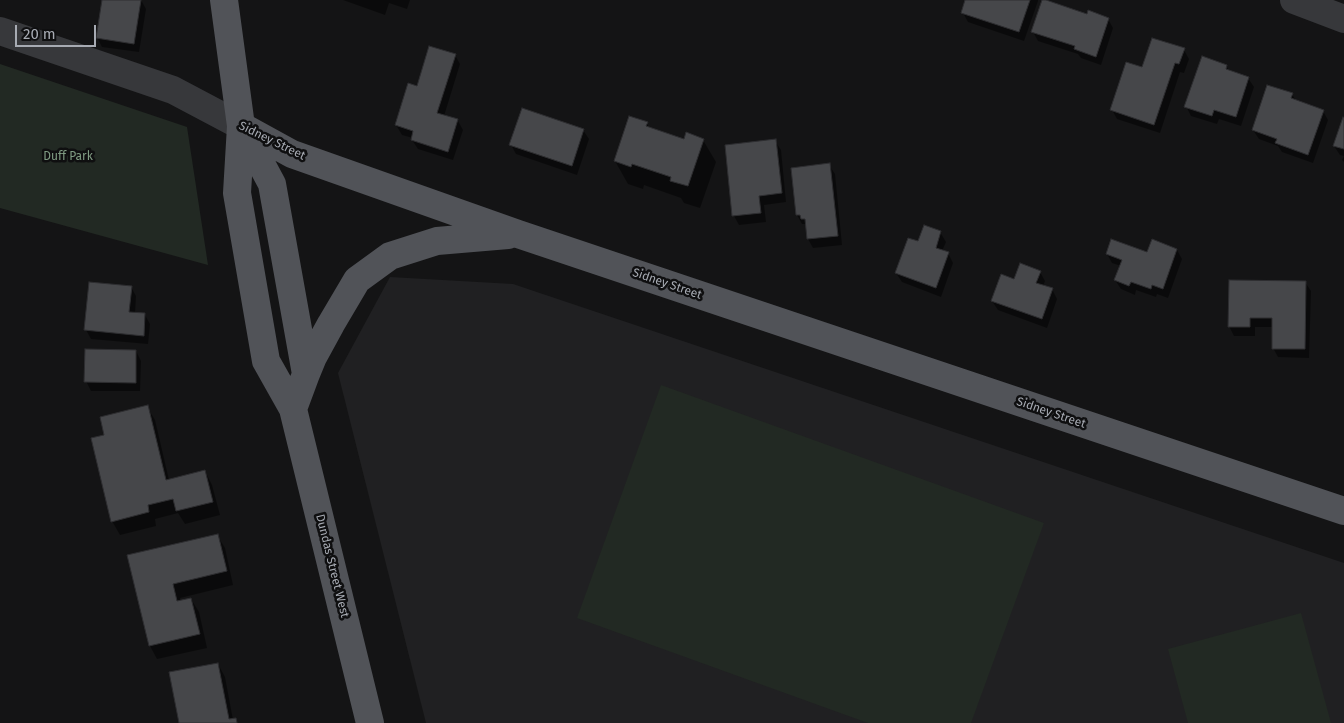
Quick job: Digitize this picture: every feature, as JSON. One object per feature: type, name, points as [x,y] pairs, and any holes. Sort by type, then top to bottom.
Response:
[{"type":"main road","name":"Dundas Street West","points":[[224,0],[241,126],[237,193],[266,361],[293,408],[370,723]]},
{"type":"main road","name":"Dundas Street West","points":[[241,126],[272,184],[306,374]]},
{"type":"main road","name":"Sidney Street","points":[[241,126],[292,154],[518,234],[1344,512]]},
{"type":"main road","points":[[293,408],[322,340],[357,280],[390,256],[437,241],[518,234]]},
{"type":"street","points":[[1294,0],[1344,19]]},
{"type":"street","name":"Sidney Street","points":[[0,32],[173,90],[241,126]]},
{"type":"shaded area","points":[[390,277],[513,284],[1344,563],[1344,723],[426,723],[338,373]]},
{"type":"green space","name":"Duff Park","points":[[0,64],[187,127],[208,265],[0,208]]},
{"type":"green space","points":[[661,385],[1044,523],[971,723],[868,723],[577,618]]},
{"type":"green space","points":[[1301,613],[1331,723],[1188,723],[1168,649]]},
{"type":"building","points":[[102,0],[141,0],[134,44],[96,38]]},
{"type":"building","points":[[965,0],[1030,0],[1019,32],[961,13]]},
{"type":"building","points":[[1042,0],[1087,14],[1088,10],[1109,18],[1096,57],[1074,49],[1075,46],[1031,32]]},
{"type":"building","points":[[1152,38],[1185,48],[1179,64],[1175,63],[1154,125],[1110,110],[1126,62],[1142,67]]},
{"type":"building","points":[[429,46],[456,54],[437,113],[458,119],[448,152],[411,140],[413,131],[395,125],[408,83],[417,86]]},
{"type":"building","points":[[1202,56],[1227,65],[1226,69],[1249,77],[1236,117],[1214,110],[1212,116],[1184,107]]},
{"type":"building","points":[[1267,85],[1293,93],[1291,98],[1324,110],[1308,155],[1275,143],[1277,139],[1252,130]]},
{"type":"building","points":[[522,108],[584,129],[572,166],[509,145]]},
{"type":"building","points":[[629,116],[648,122],[646,126],[684,139],[686,132],[704,139],[688,186],[670,181],[671,177],[632,164],[631,167],[614,161]]},
{"type":"building","points":[[1344,118],[1344,149],[1333,146]]},
{"type":"building","points":[[776,139],[782,193],[759,196],[761,213],[732,216],[725,145]]},
{"type":"building","points":[[830,163],[838,236],[807,239],[805,219],[801,219],[800,215],[796,215],[791,168]]},
{"type":"building","points":[[924,225],[941,231],[936,248],[949,252],[936,288],[895,273],[908,238],[918,241]]},
{"type":"building","points":[[1111,239],[1147,252],[1152,239],[1177,249],[1163,289],[1152,285],[1151,289],[1131,282],[1129,286],[1114,280],[1122,260],[1106,254]]},
{"type":"building","points":[[1020,263],[1041,271],[1036,283],[1053,288],[1042,319],[991,301],[1001,274],[1014,279]]},
{"type":"building","points":[[1229,280],[1306,281],[1305,349],[1272,349],[1272,318],[1250,318],[1250,327],[1228,327]]},
{"type":"building","points":[[89,282],[132,286],[129,312],[145,313],[144,336],[84,330]]},
{"type":"building","points":[[85,349],[136,350],[136,383],[84,382]]},
{"type":"building","points":[[148,405],[166,480],[205,470],[213,502],[176,511],[173,499],[148,505],[149,512],[111,522],[91,438],[104,435],[100,417]]},
{"type":"building","points":[[218,534],[227,571],[173,584],[177,601],[191,598],[200,634],[149,646],[127,555]]},
{"type":"building","points":[[218,663],[229,719],[236,718],[237,723],[179,723],[169,672]]}]
